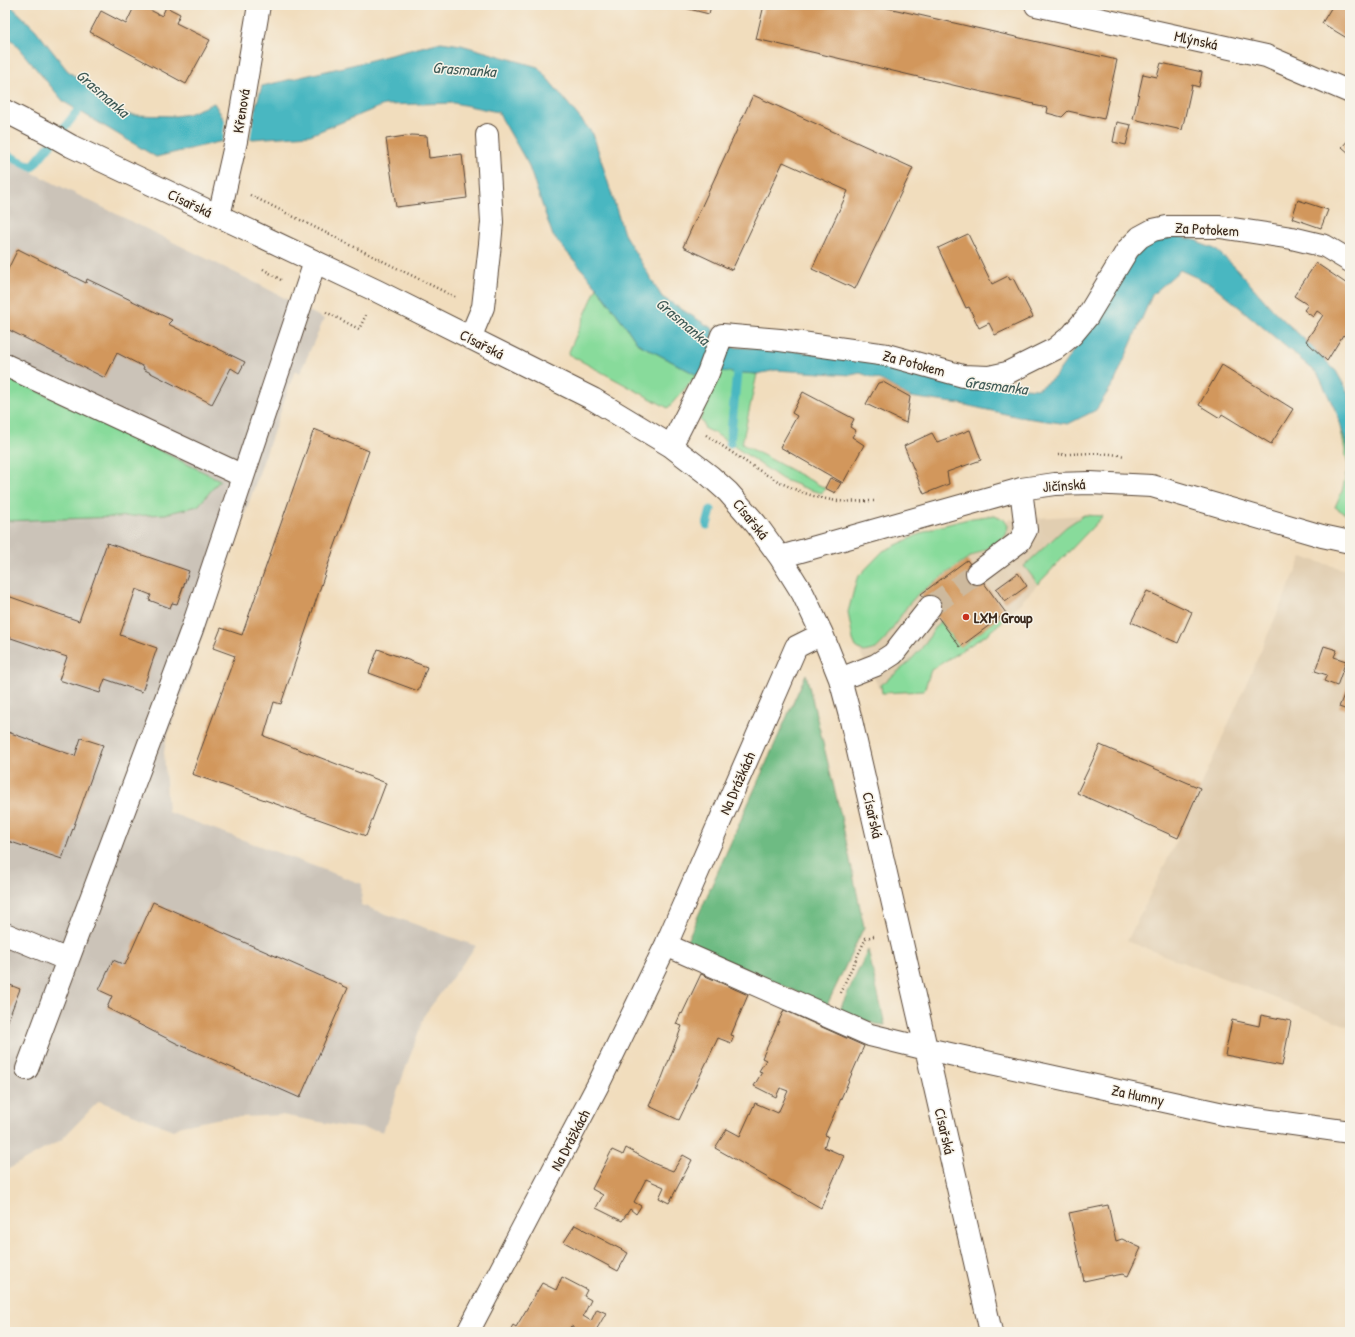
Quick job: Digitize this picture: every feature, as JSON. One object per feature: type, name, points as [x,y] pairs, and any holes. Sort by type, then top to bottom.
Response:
[{"type":"street","name":"Křenová","points":[[219,216],[236,141],[259,5]]},
{"type":"street","name":"Mlýnská","points":[[1036,5],[1266,56],[1350,92]]},
{"type":"street","name":"Císařská","points":[[5,112],[71,146],[316,262],[593,399],[671,446],[728,492],[756,524],[780,557],[803,594],[822,634],[840,679],[900,932],[991,1332]]},
{"type":"street","points":[[470,338],[483,307],[492,222],[487,134]]},
{"type":"street","name":"Za Potokem","points":[[671,446],[708,373],[722,334],[780,340],[887,355],[963,376],[989,377],[1007,373],[1055,349],[1072,335],[1087,317],[1128,249],[1140,237],[1153,230],[1167,227],[1220,227],[1284,237],[1325,246],[1350,261]]},
{"type":"street","points":[[27,1069],[192,629],[316,262]]},
{"type":"street","points":[[5,365],[243,476]]},
{"type":"street","name":"Jičínská","points":[[780,557],[1021,490],[1055,484],[1090,483],[1152,486],[1322,536],[1350,542]]},
{"type":"street","points":[[976,573],[1020,541],[1026,530],[1021,490]]},
{"type":"street","points":[[840,679],[876,665],[893,654],[930,607]]},
{"type":"street","name":"Na Drážkách","points":[[468,1332],[599,1083],[666,945],[796,647],[822,634]]},
{"type":"street","points":[[5,934],[68,960]]},
{"type":"street","points":[[666,945],[870,1035],[927,1049]]},
{"type":"street","name":"Za Humny","points":[[927,1049],[1228,1115],[1350,1132]]},
{"type":"path","points":[[226,183],[481,311]]},
{"type":"path","points":[[683,422],[780,483],[808,494],[840,501],[879,501]]},
{"type":"path","points":[[1051,456],[1074,454],[1116,455],[1131,458]]},
{"type":"path","points":[[829,1017],[866,938],[900,932]]},
{"type":"shaded area","points":[[5,159],[262,286],[324,319],[300,373],[295,370],[166,740],[164,752],[168,812],[362,884],[361,905],[476,946],[425,1014],[383,1132],[281,1115],[221,1118],[182,1126],[173,1130],[99,1101],[61,1140],[5,1171]]},
{"type":"shaded area","points":[[995,515],[1005,520],[1084,515],[1103,516],[1006,618],[986,635],[931,670],[924,691],[882,693],[853,640],[848,612],[857,578],[883,551],[933,528],[972,518]]},
{"type":"shaded area","points":[[1302,557],[1350,571],[1350,1027],[1127,941],[1178,838]]},
{"type":"green space","points":[[597,287],[637,343],[697,375],[668,408],[568,354]]},
{"type":"green space","points":[[717,371],[757,374],[742,444],[825,488],[822,493],[782,479],[716,434],[705,429],[700,420]]},
{"type":"green space","points":[[5,375],[220,480],[198,506],[165,514],[5,521]]},
{"type":"green space","points":[[1338,416],[1350,458],[1350,517],[1335,507],[1342,491],[1348,466]]},
{"type":"green space","points":[[995,515],[1005,520],[1008,526],[1006,535],[1000,541],[965,560],[917,595],[908,605],[883,642],[876,649],[864,652],[856,647],[853,640],[848,612],[857,578],[883,551],[933,528],[972,518]]},
{"type":"green space","points":[[1084,515],[1103,516],[1038,584],[1024,566],[1066,527]]},
{"type":"green space","points":[[1006,613],[1008,615],[1006,618],[986,635],[931,670],[924,691],[882,693],[881,685],[906,665],[921,649],[940,621],[960,647]]},
{"type":"green space","points":[[806,674],[840,812],[864,927],[827,1005],[686,943]]},
{"type":"green space","points":[[868,950],[885,1025],[875,1024],[839,1011]]},
{"type":"water","name":"Grasmanka","points":[[5,5],[10,5],[35,29],[67,70],[110,105],[130,115],[175,116],[188,114],[214,103],[225,121],[255,109],[262,86],[441,42],[461,45],[538,67],[593,134],[624,234],[662,297],[713,329],[712,342],[727,347],[779,349],[887,363],[989,385],[1037,389],[1054,378],[1094,321],[1123,269],[1145,245],[1156,239],[1169,237],[1182,237],[1199,241],[1199,243],[1215,249],[1236,268],[1273,310],[1336,371],[1350,396],[1350,458],[1338,416],[1318,374],[1213,285],[1180,270],[1152,295],[1115,381],[1096,410],[1068,424],[1019,417],[961,404],[910,397],[883,381],[860,373],[851,375],[776,370],[757,374],[717,371],[697,375],[637,343],[597,287],[553,236],[528,164],[498,112],[454,103],[384,105],[310,135],[223,141],[156,157],[64,102],[10,38],[5,35]]},
{"type":"pier","points":[[255,109],[250,140],[223,141],[225,121]]},
{"type":"building","points":[[135,5],[140,5],[162,16],[166,7],[180,14],[176,23],[210,40],[186,84],[90,32],[101,11],[126,24]]},
{"type":"building","points":[[673,5],[711,5],[709,14]]},
{"type":"building","points":[[712,5],[727,5],[726,9]]},
{"type":"building","points":[[764,5],[875,5],[1117,60],[1104,119],[1068,111],[1062,117],[1047,113],[1048,108],[1033,105],[1034,104],[756,39]]},
{"type":"building","points":[[1333,5],[1350,5],[1350,40],[1322,23]]},
{"type":"building","points":[[1161,63],[1202,72],[1199,87],[1192,85],[1182,130],[1133,119],[1143,74],[1157,77]]},
{"type":"building","points":[[753,95],[913,168],[855,289],[812,269],[848,191],[783,162],[732,270],[683,247]]},
{"type":"building","points":[[1117,122],[1131,125],[1126,145],[1113,142]]},
{"type":"building","points":[[412,135],[427,136],[429,158],[462,154],[467,198],[396,207],[386,139]]},
{"type":"building","points":[[1350,138],[1350,154],[1342,147]]},
{"type":"building","points":[[1298,200],[1328,210],[1321,228],[1292,218]]},
{"type":"building","points":[[968,234],[992,284],[1008,276],[1010,280],[1013,278],[1033,317],[995,335],[989,323],[979,328],[969,307],[966,308],[938,248]]},
{"type":"building","points":[[18,249],[86,283],[87,279],[172,320],[168,324],[245,362],[239,373],[231,368],[212,404],[143,369],[144,367],[117,353],[105,378],[5,328],[5,275]]},
{"type":"building","points":[[1316,263],[1350,286],[1350,340],[1343,335],[1327,361],[1306,341],[1323,315],[1317,311],[1313,317],[1304,310],[1308,305],[1294,296]]},
{"type":"building","points":[[1222,365],[1293,409],[1271,444],[1222,414],[1220,418],[1199,405]]},
{"type":"building","points":[[883,382],[910,397],[906,423],[866,404],[878,383]]},
{"type":"building","points":[[803,392],[854,419],[850,427],[856,431],[852,437],[864,445],[843,483],[780,447],[797,416],[792,413]]},
{"type":"building","points":[[314,429],[369,451],[328,565],[281,704],[274,702],[264,736],[386,783],[366,836],[192,774],[235,656],[213,648],[221,628],[242,635]]},
{"type":"building","points":[[970,430],[981,460],[947,472],[949,484],[924,494],[904,446],[932,433],[937,442]]},
{"type":"building","points":[[830,478],[841,483],[835,493],[825,488]]},
{"type":"building","points":[[107,543],[189,571],[177,604],[172,603],[170,608],[149,600],[151,595],[136,589],[120,635],[157,648],[142,692],[105,679],[100,693],[59,680],[67,657],[5,636],[5,595],[79,621]]},
{"type":"building","points":[[967,560],[1006,613],[960,647],[921,594]]},
{"type":"building","points":[[1018,573],[1027,586],[1005,602],[996,589]]},
{"type":"building","points":[[1147,591],[1192,612],[1178,643],[1131,622]]},
{"type":"building","points":[[1324,646],[1337,650],[1334,657],[1346,661],[1337,686],[1324,681],[1327,675],[1315,671]]},
{"type":"building","points":[[378,649],[427,667],[418,691],[369,673]]},
{"type":"building","points":[[1350,680],[1350,711],[1339,707]]},
{"type":"building","points":[[5,731],[75,756],[81,738],[103,745],[62,859],[5,840]]},
{"type":"building","points":[[1100,745],[1200,788],[1178,838],[1077,793]]},
{"type":"building","points":[[153,902],[348,988],[300,1098],[178,1044],[107,1008],[112,996],[99,990],[113,960],[125,965]]},
{"type":"building","points":[[701,974],[748,995],[731,1035],[734,1036],[731,1043],[718,1038],[679,1120],[649,1106],[662,1078],[682,1026],[676,1024]]},
{"type":"building","points":[[5,983],[20,989],[5,1028]]},
{"type":"building","points":[[784,1010],[864,1046],[825,1135],[828,1136],[824,1147],[844,1156],[821,1208],[715,1148],[727,1129],[740,1136],[755,1103],[778,1113],[788,1091],[780,1088],[776,1097],[754,1086],[762,1072],[759,1071],[766,1060],[762,1058]]},
{"type":"building","points":[[1261,1015],[1291,1021],[1282,1066],[1225,1055],[1232,1020],[1259,1026]]},
{"type":"building","points":[[626,1148],[655,1164],[673,1171],[683,1155],[692,1160],[669,1203],[659,1198],[664,1187],[646,1179],[634,1202],[641,1206],[636,1214],[630,1209],[622,1221],[596,1208],[603,1195],[592,1189],[612,1150],[623,1155]]},
{"type":"building","points":[[1108,1205],[1116,1241],[1122,1239],[1141,1248],[1128,1276],[1123,1274],[1112,1275],[1084,1281],[1069,1213]]},
{"type":"building","points":[[575,1225],[628,1253],[618,1271],[564,1242]]},
{"type":"building","points":[[562,1277],[587,1290],[584,1296],[591,1300],[583,1316],[591,1321],[597,1309],[606,1313],[595,1332],[581,1332],[571,1326],[567,1332],[509,1332],[513,1325],[516,1327],[542,1283],[556,1290]]},
{"type":"waterway","points":[[5,154],[32,167],[85,102]]},
{"type":"waterway","points":[[730,443],[738,362]]},
{"type":"waterway","points":[[707,525],[711,510]]},
{"type":"tunnel","points":[[930,607],[977,573]]},
{"type":"place","name":"LXM Group","points":[[966,617]]}]
